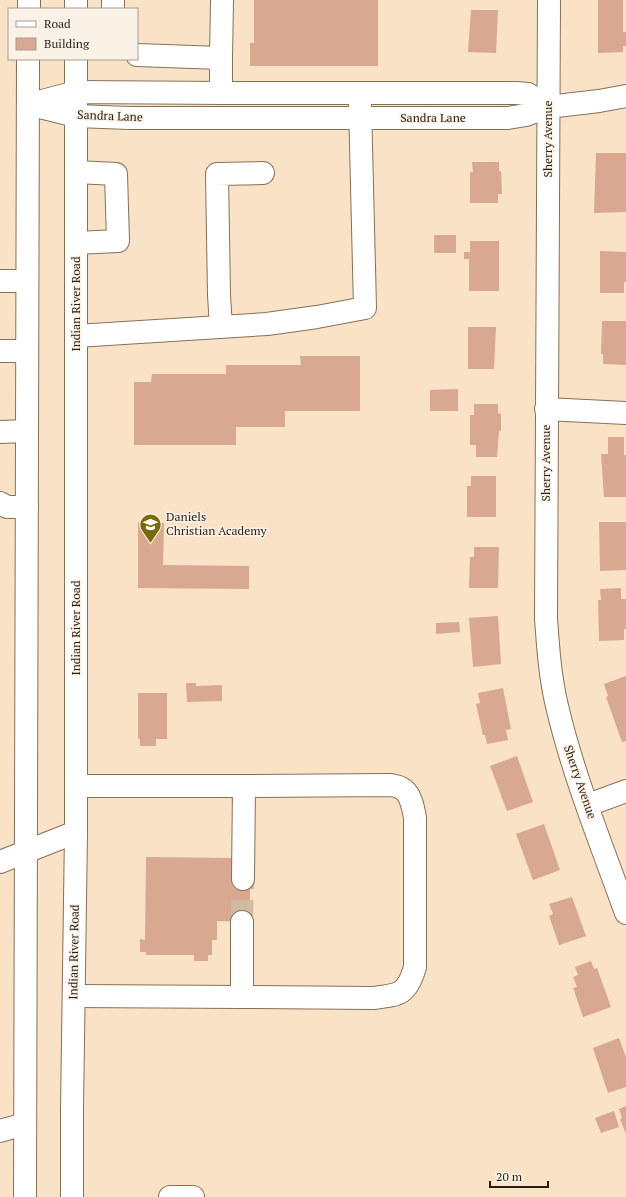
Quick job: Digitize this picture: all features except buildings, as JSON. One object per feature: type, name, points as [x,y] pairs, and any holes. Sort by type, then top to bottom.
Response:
[{"type":"main road","points":[[221,93],[222,0]]},
{"type":"main road","name":"Sherry Avenue","points":[[549,0],[546,409],[546,618],[549,657],[556,704],[569,751],[626,913]]},
{"type":"main road","points":[[138,55],[221,58]]},
{"type":"main road","points":[[25,1197],[28,60]]},
{"type":"main road","name":"Indian River Road","points":[[72,1197],[76,832],[76,60]]},
{"type":"main road","name":"Sandra Lane","points":[[28,104],[76,92],[516,93],[528,94],[548,107]]},
{"type":"main road","points":[[76,336],[267,324],[365,308],[360,93]]},
{"type":"main road","name":"Sandra Lane","points":[[28,104],[76,116],[129,118],[508,118],[526,115],[548,107],[626,96]]},
{"type":"main road","points":[[76,172],[116,174],[118,241],[76,243]]},
{"type":"main road","points":[[221,327],[218,264],[217,174],[263,173]]},
{"type":"main road","points":[[0,281],[27,281]]},
{"type":"main road","points":[[0,351],[27,351]]},
{"type":"main road","points":[[546,409],[626,413]]},
{"type":"main road","points":[[0,432],[27,431]]},
{"type":"main road","points":[[0,503],[7,507],[27,507]]},
{"type":"main road","points":[[74,996],[373,998],[393,995],[404,990],[411,980],[415,967],[415,818],[412,804],[407,794],[401,788],[391,785],[76,786]]},
{"type":"main road","points":[[243,879],[244,786]]},
{"type":"main road","points":[[588,805],[626,791]]},
{"type":"main road","points":[[0,862],[76,832]]},
{"type":"main road","points":[[242,922],[242,997]]},
{"type":"main road","points":[[0,1131],[25,1124]]},
{"type":"main road","points":[[170,1197],[193,1197]]},
{"type":"tunnel","points":[[242,922],[243,879]]},
{"type":"place","name":"Daniels Christian Academy","points":[[151,544]]}]
